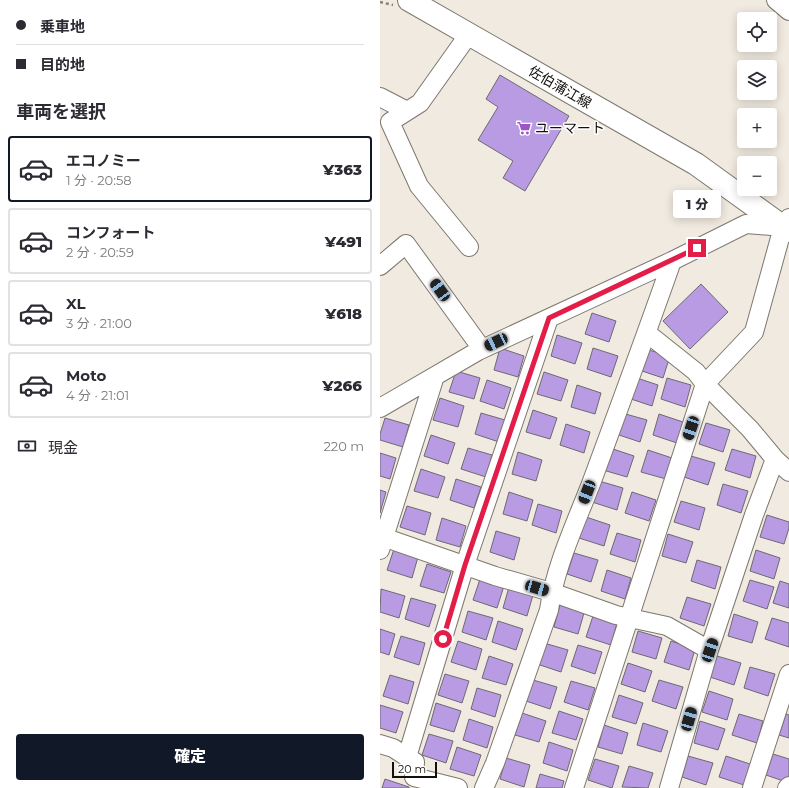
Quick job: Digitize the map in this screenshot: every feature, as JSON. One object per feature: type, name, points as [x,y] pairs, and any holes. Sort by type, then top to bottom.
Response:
[{"type":"main road","name":"佐伯蒲江線","points":[[409,0],[696,164],[787,225]]},
{"type":"street","points":[[776,0],[789,11]]},
{"type":"street","points":[[469,34],[420,103],[390,122],[419,186],[469,247]]},
{"type":"street","points":[[380,97],[407,111]]},
{"type":"street","points":[[382,403],[435,376],[482,349],[672,261],[746,224],[787,225],[754,332],[705,384],[628,617],[574,788]]},
{"type":"street","points":[[380,266],[406,244],[482,349]]},
{"type":"street","points":[[484,788],[495,763],[549,610],[551,592],[566,549],[647,333],[672,261]]},
{"type":"street","points":[[407,757],[465,565],[549,318]]},
{"type":"street","points":[[647,333],[696,372],[705,384],[750,429],[775,459],[789,472]]},
{"type":"street","points":[[435,376],[381,541],[551,592],[616,615],[667,626],[710,650]]},
{"type":"street","points":[[669,788],[710,650],[754,515],[775,459]]},
{"type":"street","points":[[752,788],[789,674]]},
{"type":"street","points":[[380,744],[393,748],[414,762],[414,777],[458,788]]},
{"type":"building","name":"ユーマート","points":[[500,75],[569,116],[525,191],[503,178],[513,161],[478,140],[498,107],[486,99]]},
{"type":"building","points":[[701,284],[728,312],[690,349],[663,321]]},
{"type":"building","points":[[592,313],[616,321],[609,342],[585,334]]},
{"type":"building","points":[[557,335],[582,343],[575,364],[551,356]]},
{"type":"building","points":[[500,348],[524,356],[518,377],[494,370]]},
{"type":"building","points":[[593,348],[618,356],[611,377],[587,369]]},
{"type":"building","points":[[645,349],[670,356],[663,378],[639,370]]},
{"type":"building","points":[[456,371],[480,378],[474,399],[449,392]]},
{"type":"building","points":[[544,372],[568,380],[561,401],[537,394]]},
{"type":"building","points":[[634,377],[658,385],[652,406],[628,398]]},
{"type":"building","points":[[667,378],[691,385],[685,407],[661,399]]},
{"type":"building","points":[[487,380],[511,388],[504,409],[480,401]]},
{"type":"building","points":[[577,385],[601,393],[595,414],[571,407]]},
{"type":"building","points":[[440,398],[464,406],[458,427],[433,420]]},
{"type":"building","points":[[533,410],[557,418],[550,439],[526,432]]},
{"type":"building","points":[[481,413],[505,420],[499,442],[475,434]]},
{"type":"building","points":[[622,413],[647,420],[640,442],[616,434]]},
{"type":"building","points":[[659,414],[683,422],[677,443],[653,435]]},
{"type":"building","points":[[385,418],[409,425],[403,447],[380,440],[380,434]]},
{"type":"building","points":[[706,423],[730,430],[723,452],[699,444]]},
{"type":"building","points":[[566,424],[590,432],[584,453],[560,445]]},
{"type":"building","points":[[431,435],[455,443],[448,464],[424,456]]},
{"type":"building","points":[[468,448],[492,455],[486,477],[461,469]]},
{"type":"building","points":[[610,448],[634,456],[627,477],[603,470]]},
{"type":"building","points":[[732,449],[756,456],[750,478],[725,470]]},
{"type":"building","points":[[648,450],[672,458],[666,479],[641,472]]},
{"type":"building","points":[[518,452],[542,460],[536,481],[512,474]]},
{"type":"building","points":[[380,453],[396,458],[390,479],[380,476]]},
{"type":"building","points":[[691,456],[715,463],[708,485],[684,477]]},
{"type":"building","points":[[421,469],[445,477],[438,498],[414,491]]},
{"type":"building","points":[[456,479],[481,487],[474,508],[450,500]]},
{"type":"building","points":[[599,481],[623,488],[617,510],[592,502]]},
{"type":"building","points":[[723,484],[748,491],[741,513],[717,505]]},
{"type":"building","points":[[380,490],[386,492],[380,513]]},
{"type":"building","points":[[509,492],[533,500],[527,521],[503,514]]},
{"type":"building","points":[[632,492],[656,500],[649,521],[625,513]]},
{"type":"building","points":[[681,501],[705,508],[699,530],[674,522]]},
{"type":"building","points":[[538,504],[562,511],[556,533],[532,525]]},
{"type":"building","points":[[407,506],[431,513],[425,535],[400,527]]},
{"type":"building","points":[[767,515],[789,522],[789,528],[784,544],[760,537]]},
{"type":"building","points":[[586,517],[610,525],[604,546],[579,538]]},
{"type":"building","points":[[442,518],[466,526],[460,547],[436,540]]},
{"type":"building","points":[[496,531],[520,538],[514,560],[490,552]]},
{"type":"building","points":[[617,533],[641,540],[635,562],[610,554]]},
{"type":"building","points":[[668,534],[693,542],[686,563],[662,556]]},
{"type":"building","points":[[394,549],[418,557],[412,578],[387,570]]},
{"type":"building","points":[[756,550],[780,558],[774,579],[750,571]]},
{"type":"building","points":[[574,553],[598,560],[591,582],[567,574]]},
{"type":"building","points":[[697,560],[721,567],[715,589],[691,581]]},
{"type":"building","points":[[427,564],[451,572],[444,593],[420,586]]},
{"type":"building","points":[[607,570],[631,578],[625,599],[601,591]]},
{"type":"building","points":[[480,579],[504,586],[497,608],[473,600]]},
{"type":"building","points":[[750,580],[774,587],[767,609],[743,601]]},
{"type":"building","points":[[780,581],[789,584],[789,608],[773,603]]},
{"type":"building","points":[[509,587],[533,595],[527,616],[503,608]]},
{"type":"building","points":[[381,589],[405,596],[399,618],[380,612]]},
{"type":"building","points":[[687,597],[711,604],[704,626],[680,618]]},
{"type":"building","points":[[411,598],[436,605],[429,627],[405,619]]},
{"type":"building","points":[[560,605],[584,613],[578,634],[554,627]]},
{"type":"building","points":[[468,611],[493,618],[486,640],[462,632]]},
{"type":"building","points":[[734,614],[758,622],[752,643],[728,636]]},
{"type":"building","points":[[593,616],[617,623],[611,645],[586,637]]},
{"type":"building","points":[[772,618],[789,623],[789,647],[765,639]]},
{"type":"building","points":[[498,621],[523,629],[516,650],[492,642]]},
{"type":"building","points":[[380,629],[395,634],[389,655],[380,652]]},
{"type":"building","points":[[638,631],[662,638],[656,659],[632,652]]},
{"type":"building","points":[[401,636],[425,643],[419,665],[394,657]]},
{"type":"building","points":[[458,641],[482,649],[476,670],[451,662]]},
{"type":"building","points":[[671,641],[695,649],[689,670],[664,662]]},
{"type":"building","points":[[544,643],[568,650],[561,672],[537,664]]},
{"type":"building","points":[[578,645],[602,652],[595,674],[571,666]]},
{"type":"building","points":[[489,656],[513,664],[506,685],[482,678]]},
{"type":"building","points":[[717,656],[741,663],[734,685],[710,677]]},
{"type":"building","points":[[628,663],[652,671],[645,692],[621,684]]},
{"type":"building","points":[[750,667],[775,674],[768,696],[744,688]]},
{"type":"building","points":[[445,674],[469,681],[462,703],[438,695]]},
{"type":"building","points":[[390,675],[414,682],[408,704],[383,696]]},
{"type":"building","points":[[533,680],[557,687],[550,709],[526,701]]},
{"type":"building","points":[[659,680],[683,687],[676,709],[652,701]]},
{"type":"building","points":[[571,681],[595,688],[588,710],[564,702]]},
{"type":"building","points":[[477,688],[501,695],[495,717],[471,709]]},
{"type":"building","points":[[709,691],[733,699],[727,720],[702,712]]},
{"type":"building","points":[[619,695],[643,703],[636,724],[612,717]]},
{"type":"building","points":[[436,703],[461,711],[454,732],[430,725]]},
{"type":"building","points":[[380,705],[403,712],[396,733],[380,728]]},
{"type":"building","points":[[559,711],[583,719],[576,740],[552,733]]},
{"type":"building","points":[[522,713],[546,721],[539,742],[515,735]]},
{"type":"building","points":[[739,714],[763,721],[757,743],[732,735]]},
{"type":"building","points":[[786,714],[789,715],[789,738],[779,735]]},
{"type":"building","points":[[469,719],[493,727],[487,748],[463,740]]},
{"type":"building","points":[[700,721],[725,729],[718,750],[694,743]]},
{"type":"building","points":[[643,723],[668,731],[661,752],[637,745]]},
{"type":"building","points":[[604,725],[628,733],[622,754],[598,747]]},
{"type":"building","points":[[429,734],[453,741],[446,763],[422,755]]},
{"type":"building","points":[[549,742],[573,750],[567,771],[543,763]]},
{"type":"building","points":[[457,747],[481,755],[474,776],[450,769]]},
{"type":"building","points":[[773,754],[789,759],[789,783],[766,775]]},
{"type":"building","points":[[688,756],[713,763],[706,785],[682,777]]},
{"type":"building","points":[[726,756],[750,764],[744,785],[719,777]]},
{"type":"building","points":[[506,758],[530,765],[524,787],[500,779]]},
{"type":"building","points":[[595,759],[619,766],[612,788],[588,780]]},
{"type":"building","points":[[629,766],[653,773],[648,788],[622,787]]},
{"type":"building","points":[[540,774],[564,781],[562,788],[536,788]]},
{"type":"building","points":[[385,779],[409,787],[409,788],[382,788]]},
{"type":"place","name":"ユーマート","points":[[524,128]]},
{"type":"route","points":[[443,639],[465,565],[549,318],[697,248]]}]
